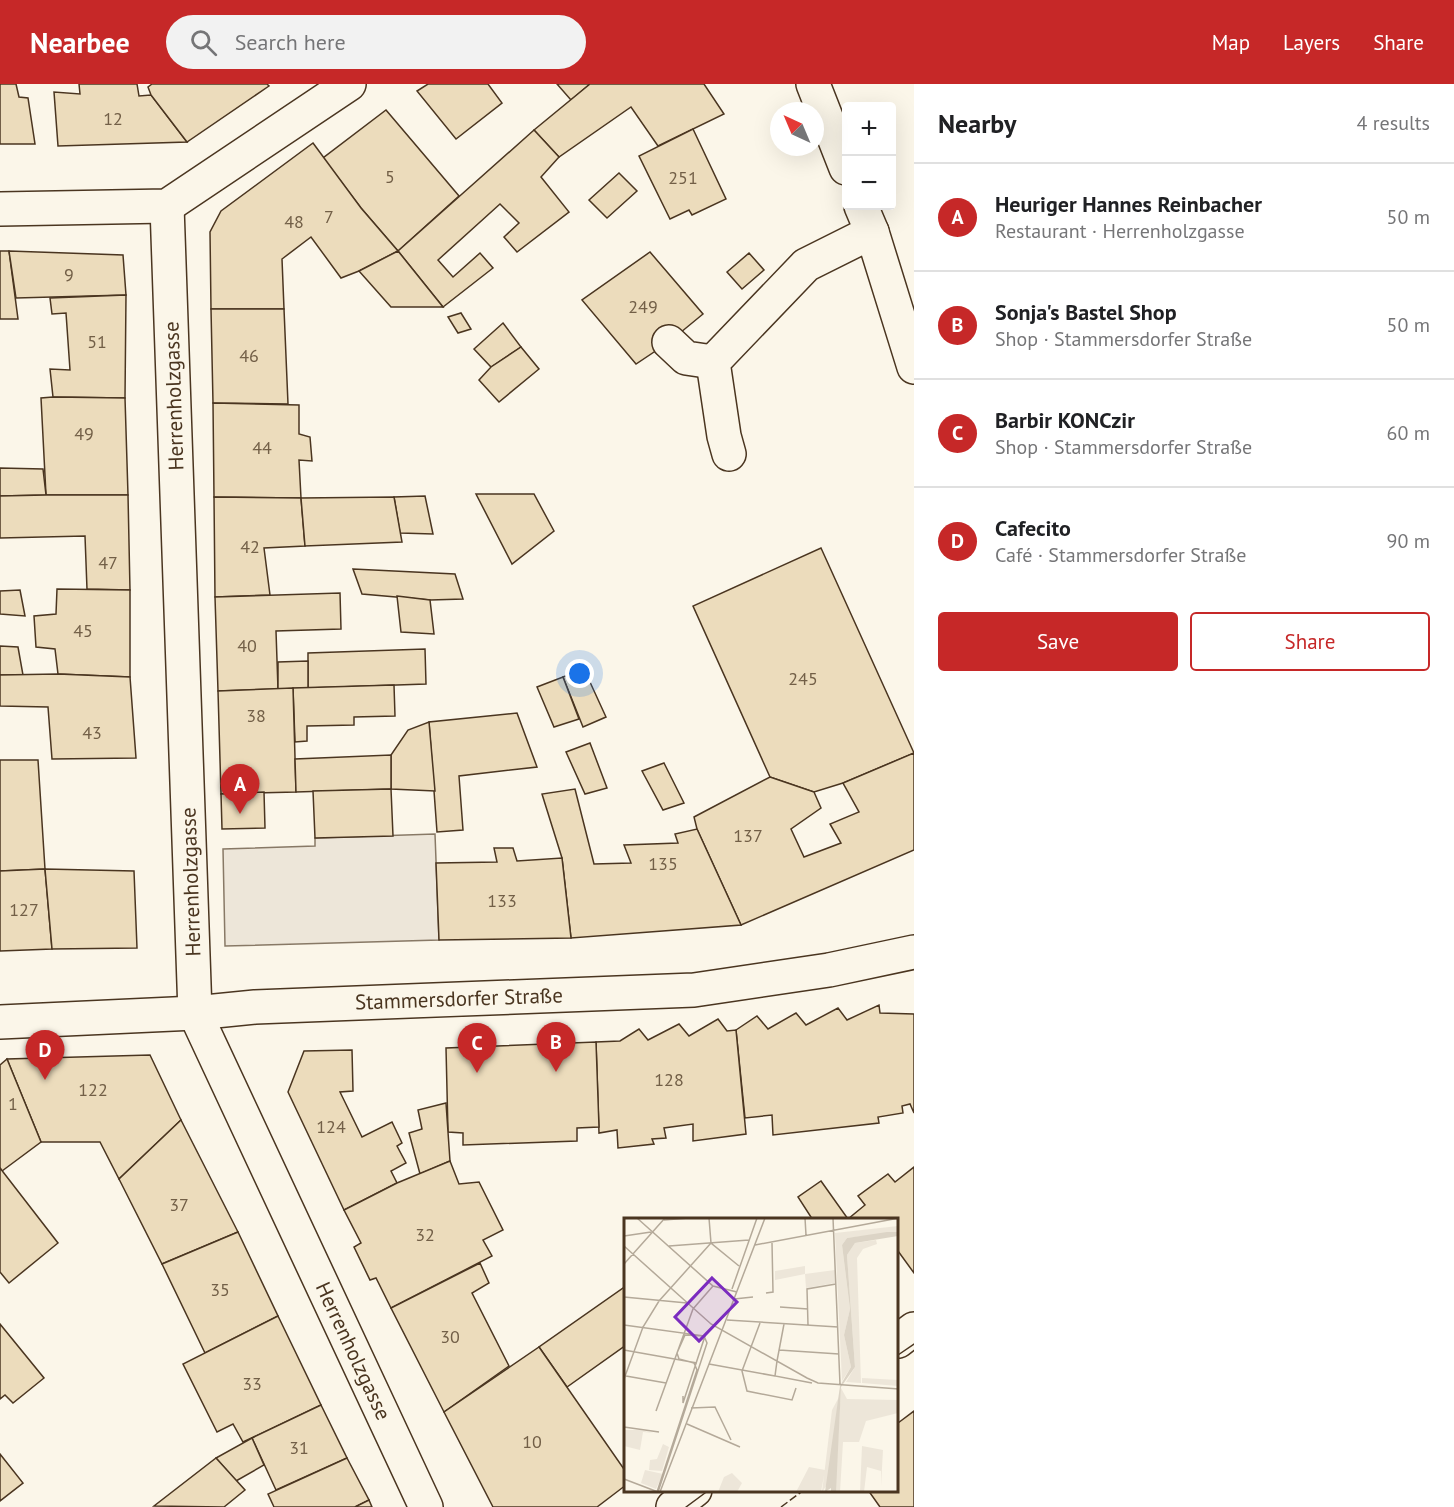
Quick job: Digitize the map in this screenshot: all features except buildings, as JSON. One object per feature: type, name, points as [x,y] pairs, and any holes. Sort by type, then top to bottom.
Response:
[{"type":"street","points":[[0,209],[167,206],[349,84]]},
{"type":"street","points":[[813,84],[842,158]]},
{"type":"street","name":"Herrenholzgasse","points":[[167,206],[195,1013],[426,1507]]},
{"type":"street","points":[[867,219],[914,305]]},
{"type":"street","points":[[713,362],[806,265],[867,219]]},
{"type":"street","points":[[867,219],[914,367]]},
{"type":"street","points":[[669,342],[686,358],[713,362]]},
{"type":"street","points":[[713,362],[724,436],[729,454]]},
{"type":"street","name":"Stammersdorfer Straße","points":[[0,1022],[195,1013],[255,1007],[694,990],[829,970],[914,951]]},
{"type":"street","points":[[899,1340],[914,1329]]},
{"type":"street","points":[[673,1507],[694,1492]]},
{"type":"shaded area","points":[[435,834],[439,940],[225,946],[223,849],[315,846],[315,838]]},
{"type":"tram line","points":[[899,1354],[914,1344]]},
{"type":"tram line","points":[[686,1507],[706,1492]]},
{"type":"fence","points":[[781,1507],[801,1492]]},
{"type":"place","name":"Heuriger Hannes Reinbacher","points":[[240,814]]},
{"type":"place","name":"Sonja's Bastel Shop","points":[[556,1072]]},
{"type":"place","name":"Barbir KONCzir","points":[[477,1073]]},
{"type":"place","name":"Cafecito","points":[[45,1080]]}]
